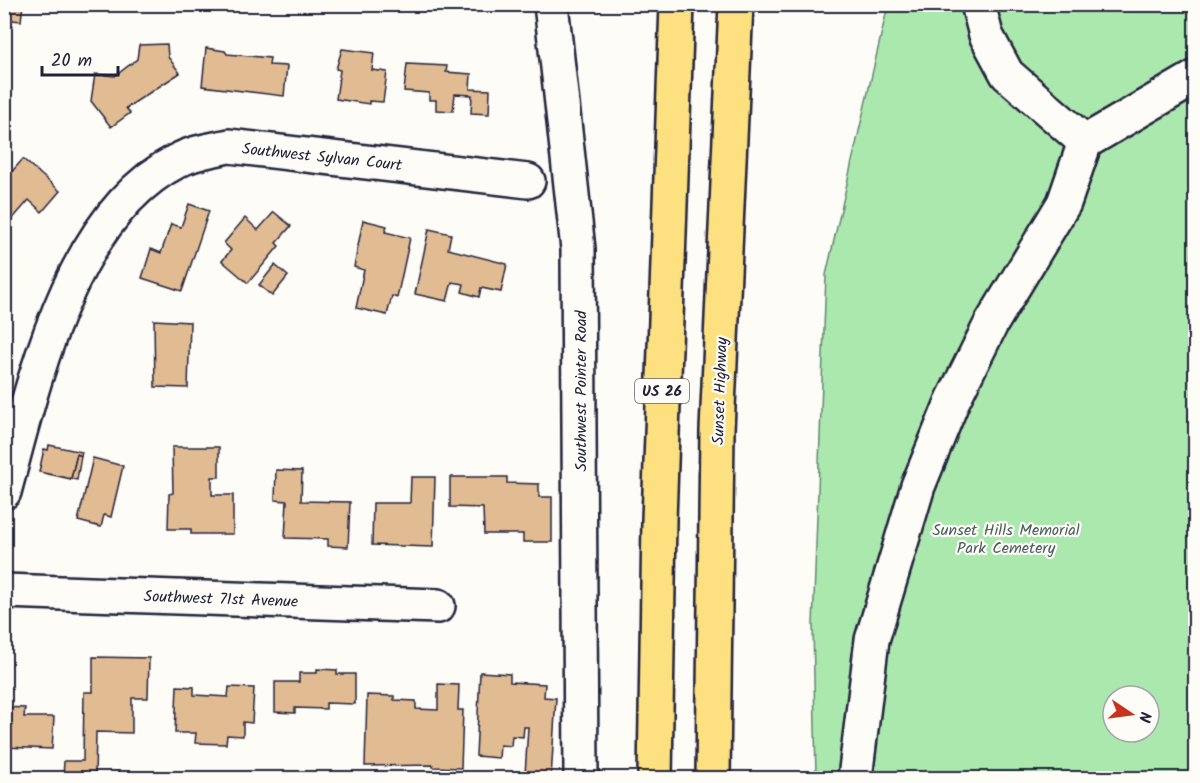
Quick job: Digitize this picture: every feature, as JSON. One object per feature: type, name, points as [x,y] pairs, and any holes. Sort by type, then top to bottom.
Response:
[{"type":"highway","name":"US 26","points":[[655,778],[658,520],[677,4]]},
{"type":"highway","name":"Sunset Highway","points":[[713,778],[712,689],[718,395],[736,4]]},
{"type":"highway","points":[[712,689],[731,778]]},
{"type":"street","name":"Southwest Pointer Road","points":[[551,4],[578,249],[581,778]]},
{"type":"street","points":[[978,4],[986,35],[1007,74],[1085,142]]},
{"type":"street","points":[[855,778],[872,640],[918,486],[952,400],[991,324],[1064,203],[1085,142],[1196,76]]},
{"type":"street","name":"Southwest Sylvan Court","points":[[4,492],[36,374],[48,339],[85,257],[123,204],[149,180],[175,162],[198,152],[229,146],[528,181]]},
{"type":"street","name":"Southwest 71st Avenue","points":[[4,591],[438,606]]},
{"type":"green space","name":"Sunset Hills Memorial Park Cemetery","points":[[888,5],[1195,5],[1195,778],[816,778],[813,625],[826,275]]},
{"type":"building","points":[[4,4],[23,4],[21,21],[4,19]]},
{"type":"building","points":[[167,44],[168,57],[180,73],[126,108],[130,113],[111,127],[91,101],[95,74],[115,76],[137,59],[139,45]]},
{"type":"building","points":[[206,48],[225,51],[227,54],[270,58],[269,65],[287,66],[284,96],[202,86]]},
{"type":"building","points":[[342,49],[374,53],[372,70],[387,72],[383,102],[369,101],[369,104],[336,99],[340,70],[336,69]]},
{"type":"building","points":[[407,64],[447,66],[446,72],[471,74],[470,89],[490,90],[489,114],[471,113],[472,95],[455,94],[453,111],[436,110],[436,100],[429,100],[429,93],[404,91]]},
{"type":"building","points":[[23,159],[60,191],[42,212],[29,200],[9,223],[4,218],[4,175],[7,177]]},
{"type":"building","points":[[189,204],[209,211],[182,291],[142,278],[151,249],[161,253],[171,224],[181,227]]},
{"type":"building","points":[[274,212],[291,226],[276,243],[279,246],[248,283],[222,261],[231,250],[224,243],[245,218],[258,230]]},
{"type":"building","points":[[363,220],[387,226],[385,232],[410,238],[397,298],[392,296],[387,315],[356,308],[364,270],[354,267]]},
{"type":"building","points":[[429,229],[451,234],[448,249],[507,264],[501,292],[481,288],[479,297],[462,292],[464,284],[452,282],[447,301],[415,294]]},
{"type":"building","points":[[275,265],[288,276],[272,296],[259,285]]},
{"type":"building","points":[[154,320],[190,322],[188,388],[155,387]]},
{"type":"building","points":[[49,445],[82,452],[81,456],[77,454],[71,479],[39,472],[44,449],[48,450]]},
{"type":"building","points":[[172,447],[219,447],[219,477],[212,477],[212,495],[233,495],[233,534],[191,534],[191,529],[168,529],[169,494],[173,493]]},
{"type":"building","points":[[77,454],[81,456],[77,480],[71,479]]},
{"type":"building","points":[[93,458],[123,466],[111,517],[104,515],[101,527],[78,521]]},
{"type":"building","points":[[276,470],[302,471],[301,501],[350,502],[348,547],[328,546],[328,539],[285,538],[287,501],[275,500]]},
{"type":"building","points":[[411,477],[435,477],[433,547],[372,545],[373,503],[410,503]]},
{"type":"building","points":[[450,477],[507,477],[507,483],[539,484],[539,497],[552,497],[552,542],[523,542],[523,534],[484,534],[483,508],[450,507]]},
{"type":"building","points":[[93,657],[149,658],[148,698],[132,698],[132,733],[96,732],[95,778],[63,778],[64,761],[83,761],[84,692],[93,692]]},
{"type":"building","points":[[317,669],[337,670],[337,674],[355,674],[355,704],[326,703],[326,709],[295,708],[295,713],[275,712],[275,682],[299,682],[299,673],[317,673]]},
{"type":"building","points":[[480,672],[510,674],[510,682],[545,684],[544,697],[556,698],[551,778],[518,778],[518,775],[525,775],[528,727],[524,727],[523,737],[512,736],[511,746],[500,745],[499,758],[476,756]]},
{"type":"building","points":[[438,684],[459,685],[458,710],[463,710],[461,768],[433,767],[433,765],[365,766],[367,695],[394,696],[394,700],[416,701],[416,709],[438,710]]},
{"type":"building","points":[[177,686],[194,687],[194,695],[228,697],[229,687],[254,688],[252,723],[243,722],[243,736],[227,735],[226,744],[195,743],[196,733],[175,733]]},
{"type":"building","points":[[4,707],[25,708],[24,717],[54,717],[52,749],[4,747]]}]
